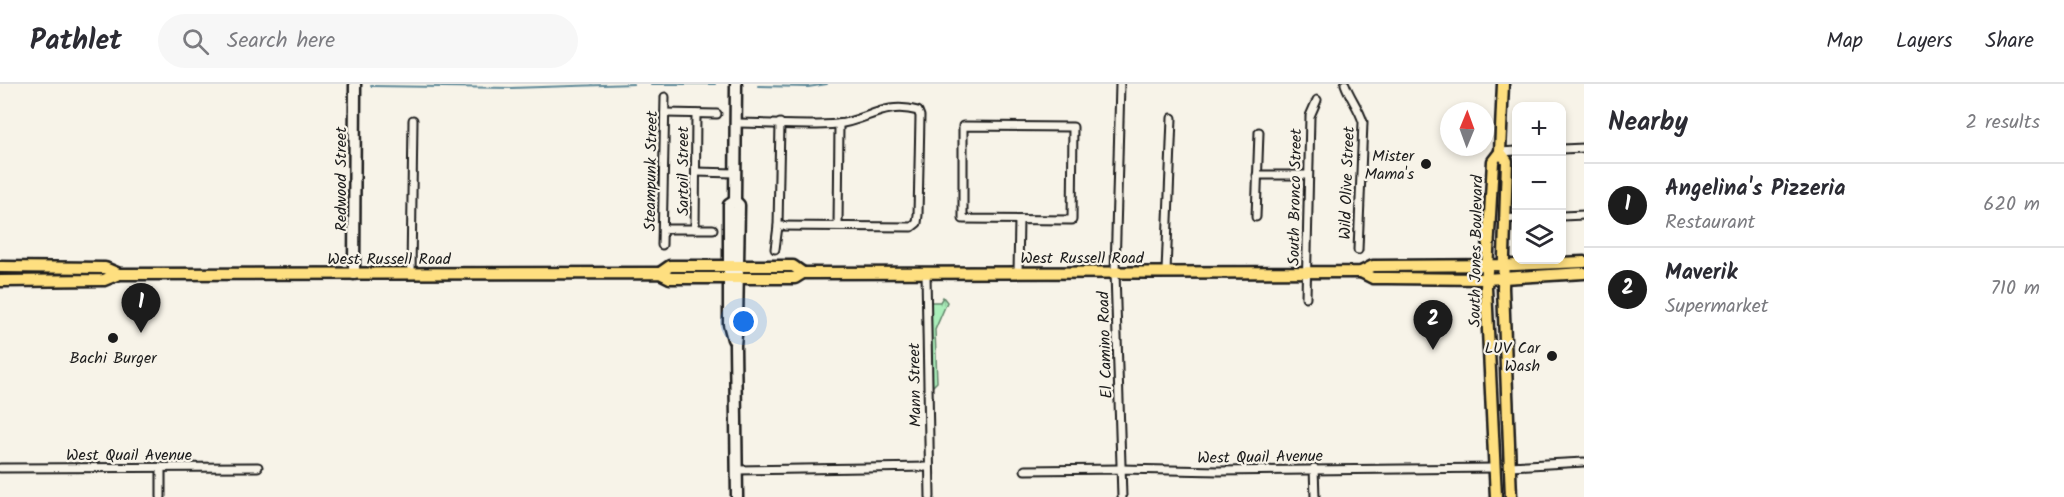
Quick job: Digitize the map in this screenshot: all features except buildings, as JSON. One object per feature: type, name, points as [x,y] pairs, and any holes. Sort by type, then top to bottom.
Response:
[{"type":"main road","name":"South Jones Boulevard","points":[[1503,84],[1500,152],[1507,161],[1503,278],[1511,497]]},
{"type":"main road","name":"South Jones Boulevard","points":[[1496,497],[1486,279],[1492,160],[1500,152]]},
{"type":"main road","name":"West Russell Road","points":[[0,281],[104,280],[118,274],[660,273],[670,278],[734,279],[795,278],[803,273],[1361,272],[1373,266],[1503,266],[1584,262]]},
{"type":"main road","name":"West Russell Road","points":[[660,273],[670,266],[793,266],[803,273]]},
{"type":"main road","name":"West Russell Road","points":[[0,267],[105,268],[118,274]]},
{"type":"main road","name":"West Russell Road","points":[[1361,272],[1373,278],[1486,279],[1584,273]]},
{"type":"street","name":"Redwood Street","points":[[354,273],[355,84]]},
{"type":"street","points":[[736,84],[735,201],[739,206],[729,324],[735,345],[737,497]]},
{"type":"street","name":"El Camino Road","points":[[1120,84],[1115,272],[1122,497]]},
{"type":"street","name":"Wild Olive Street","points":[[1345,84],[1363,122],[1358,250]]},
{"type":"street","name":"Steampunk Street","points":[[662,245],[665,97]]},
{"type":"street","name":"South Bronco Street","points":[[1306,297],[1310,116],[1317,100]]},
{"type":"street","points":[[736,123],[839,124],[879,110],[909,108],[918,111],[920,116],[916,223],[912,227],[778,226]]},
{"type":"street","points":[[665,113],[717,114]]},
{"type":"street","name":"Sartoil Street","points":[[695,229],[696,114]]},
{"type":"street","points":[[1166,272],[1172,118]]},
{"type":"street","points":[[411,273],[413,120]]},
{"type":"street","points":[[775,249],[778,226],[780,123]]},
{"type":"street","points":[[838,226],[839,124]]},
{"type":"street","points":[[963,126],[1073,127],[1072,220],[1019,220],[963,219],[963,126]]},
{"type":"street","points":[[1256,217],[1259,132]]},
{"type":"street","points":[[1566,149],[1584,147]]},
{"type":"street","points":[[1500,152],[1512,151]]},
{"type":"street","points":[[696,172],[735,173]]},
{"type":"street","points":[[1257,175],[1308,175]]},
{"type":"street","points":[[1566,216],[1584,215]]},
{"type":"street","points":[[1504,219],[1512,218]]},
{"type":"street","points":[[1018,272],[1019,220]]},
{"type":"street","points":[[663,228],[712,229]]},
{"type":"street","name":"Mann Street","points":[[926,273],[930,497]]},
{"type":"street","points":[[1509,466],[1584,462]]},
{"type":"street","name":"West Quail Avenue","points":[[0,468],[258,466]]},
{"type":"street","points":[[161,467],[161,497]]},
{"type":"street","points":[[737,470],[928,467]]},
{"type":"street","points":[[1314,468],[1315,497]]},
{"type":"street","name":"West Quail Avenue","points":[[1025,470],[1219,471],[1314,468],[1495,468]]},
{"type":"green space","points":[[943,297],[947,302],[935,330],[937,382],[932,387],[930,302],[940,302]]},
{"type":"waterway","points":[[371,86],[511,88],[634,84]]},
{"type":"waterway","points":[[651,84],[715,84]]},
{"type":"waterway","points":[[758,86],[808,87],[827,84]]},
{"type":"place","name":"Mister Mama's","points":[[1426,164]]},
{"type":"place","name":"Angelina's Pizzeria","points":[[141,333]]},
{"type":"place","name":"Bachi Burger","points":[[113,338]]},
{"type":"place","name":"Maverik","points":[[1433,350]]},
{"type":"place","name":"LUV Car Wash","points":[[1552,356]]}]
